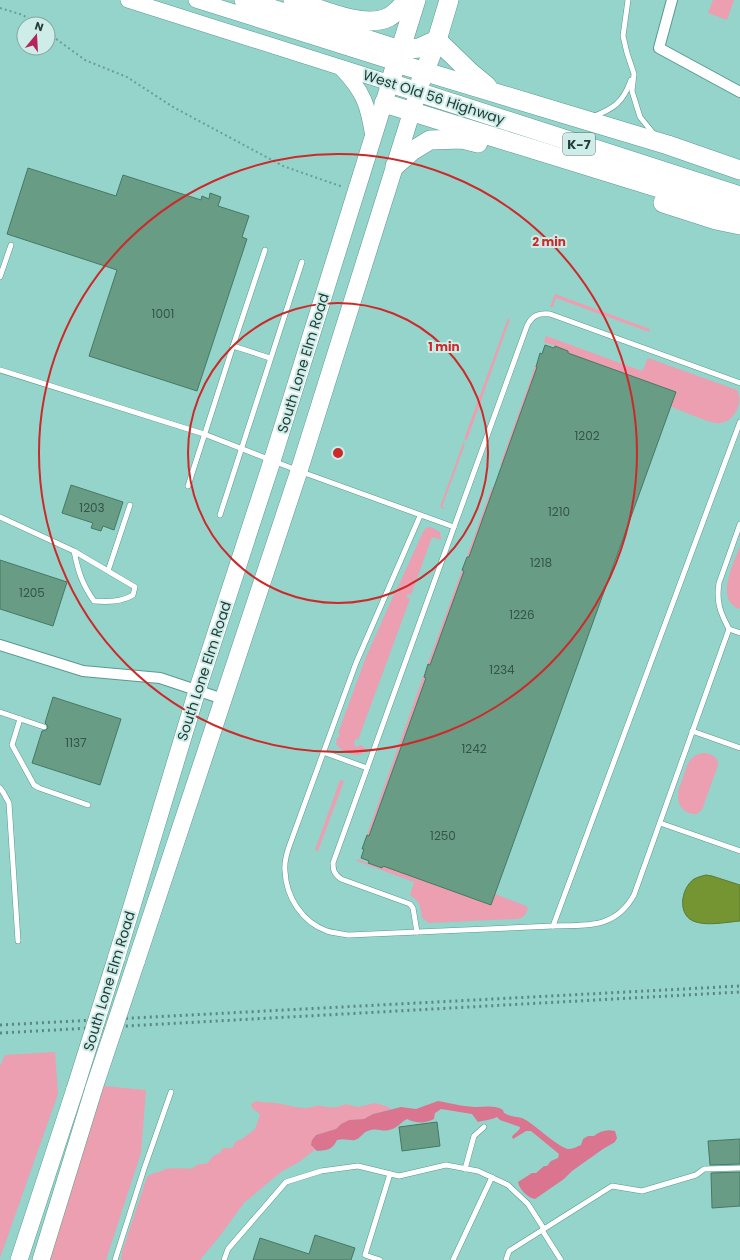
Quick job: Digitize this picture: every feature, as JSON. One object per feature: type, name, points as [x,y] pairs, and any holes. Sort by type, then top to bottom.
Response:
[{"type":"highway","points":[[244,0],[398,56],[437,40]]},
{"type":"highway","points":[[293,0],[342,17],[364,21],[375,21],[388,17],[399,9],[407,0]]},
{"type":"highway","points":[[390,83],[416,0]]},
{"type":"highway","points":[[418,92],[424,71],[437,40],[449,0]]},
{"type":"highway","name":"K-7","points":[[437,40],[470,72],[497,94]]},
{"type":"highway","name":"West Old 56 Highway","points":[[398,56],[424,71],[668,145],[740,170]]},
{"type":"highway","name":"West Old 56 Highway","points":[[390,83],[740,196]]},
{"type":"highway","points":[[384,103],[688,198],[740,211]]},
{"type":"highway","points":[[394,166],[412,151],[430,140],[462,139],[508,152],[716,220],[740,224]]},
{"type":"main road","name":"West Old 56 Highway","points":[[128,0],[390,83]]},
{"type":"main road","name":"West Old 56 Highway","points":[[196,0],[398,56]]},
{"type":"main road","points":[[339,66],[355,83],[364,98],[369,113],[373,137]]},
{"type":"main road","name":"South Lone Elm Road","points":[[19,1260],[116,959],[197,691],[272,461],[390,83]]},
{"type":"main road","name":"South Lone Elm Road","points":[[40,1260],[94,1088],[299,470],[418,92]]},
{"type":"street","points":[[672,0],[659,48],[739,89]]},
{"type":"street","points":[[0,644],[83,672],[160,678],[223,699]]},
{"type":"lane","points":[[626,0],[623,36],[634,74],[632,91],[640,118],[650,132],[668,145]]},
{"type":"lane","points":[[584,120],[608,111],[617,104],[625,94],[634,74]]},
{"type":"lane","points":[[0,277],[11,244]]},
{"type":"lane","points":[[188,486],[265,250]]},
{"type":"lane","points":[[220,515],[302,262]]},
{"type":"lane","points":[[417,932],[413,908],[410,904],[341,879],[333,870],[333,863],[527,326],[532,317],[537,314],[550,314],[740,383]]},
{"type":"lane","points":[[233,346],[270,358]]},
{"type":"lane","points":[[0,370],[204,434],[272,461],[420,516],[454,527]]},
{"type":"lane","points":[[554,926],[740,422]]},
{"type":"lane","points":[[108,571],[130,505]]},
{"type":"lane","points":[[420,516],[359,655],[286,856],[285,871],[287,884],[295,906],[315,925],[327,931],[349,935],[554,926],[592,924],[605,922],[615,917],[624,910],[634,895],[729,629]]},
{"type":"lane","points":[[0,517],[74,551],[135,587],[133,595],[125,599],[107,602],[94,600],[86,590],[78,572],[74,551]]},
{"type":"lane","points":[[740,524],[719,582],[717,593],[721,614],[729,629],[740,633]]},
{"type":"lane","points":[[0,712],[44,727]]},
{"type":"lane","points":[[20,719],[12,745],[34,785],[88,805]]},
{"type":"lane","points":[[692,732],[740,748]]},
{"type":"lane","points":[[324,752],[367,768]]},
{"type":"lane","points":[[0,788],[9,803],[18,941]]},
{"type":"lane","points":[[660,823],[740,851]]},
{"type":"lane","points":[[115,1260],[144,1169],[171,1092]]},
{"type":"lane","points":[[466,1169],[474,1136],[484,1128]]},
{"type":"lane","points":[[224,1260],[228,1249],[286,1182],[321,1171],[358,1166],[399,1176],[446,1165],[478,1171],[508,1185],[528,1204],[561,1260]]},
{"type":"lane","points":[[506,1260],[509,1251],[612,1186],[642,1191],[696,1175],[704,1169],[740,1168]]},
{"type":"lane","points":[[380,1260],[365,1255],[390,1174]]},
{"type":"lane","points":[[453,1260],[492,1177]]},
{"type":"path","points":[[0,8],[24,16]]},
{"type":"path","points":[[56,39],[85,60],[127,77],[173,107],[276,163],[345,188]]},
{"type":"shaded area","points":[[713,0],[734,0],[727,20],[708,13]]},
{"type":"shaded area","points":[[555,294],[650,329],[649,332],[556,298],[553,307],[550,307]]},
{"type":"shaded area","points":[[508,318],[510,319],[467,440],[464,439]]},
{"type":"shaded area","points":[[546,336],[642,371],[648,358],[737,390],[739,394],[738,407],[735,413],[727,421],[714,423],[704,420],[646,395],[568,353],[568,351],[544,342]]},
{"type":"shaded area","points":[[536,364],[538,365],[502,466],[500,465]]},
{"type":"shaded area","points":[[463,443],[465,444],[442,507],[445,508],[443,509],[440,507]]},
{"type":"shaded area","points":[[492,487],[494,488],[468,560],[466,559]]},
{"type":"shaded area","points":[[431,527],[440,532],[441,540],[432,537],[411,595],[408,594],[406,597],[410,599],[358,740],[355,739],[354,744],[356,747],[361,745],[366,749],[362,754],[352,754],[344,751],[336,744],[337,737],[339,737],[340,734],[338,733],[366,657],[395,592],[398,593],[399,590],[397,589],[423,532],[426,528]]},
{"type":"shaded area","points":[[740,546],[740,609],[732,604],[728,598],[727,590],[728,580]]},
{"type":"shaded area","points":[[463,567],[465,568],[430,667],[427,666]]},
{"type":"shaded area","points":[[424,674],[427,675],[367,840],[365,840]]},
{"type":"shaded area","points":[[706,753],[715,757],[718,765],[702,810],[697,814],[693,814],[686,812],[681,807],[678,799],[679,788],[690,760],[697,755]]},
{"type":"shaded area","points":[[340,780],[344,781],[318,851],[315,850]]},
{"type":"shaded area","points":[[357,859],[382,868],[383,866],[491,905],[495,894],[526,906],[528,908],[527,912],[518,919],[429,923],[422,918],[419,905],[410,895],[414,882],[357,861]]},
{"type":"shaded area","points":[[706,875],[740,885],[740,921],[712,924],[701,923],[690,919],[686,915],[683,909],[683,896],[686,889],[694,879]]},
{"type":"shaded area","points":[[55,1052],[58,1094],[0,1258],[0,1066],[5,1055]]},
{"type":"shaded area","points":[[104,1086],[146,1090],[141,1153],[106,1260],[49,1260]]},
{"type":"shaded area","points":[[256,1101],[306,1108],[319,1106],[336,1107],[345,1104],[358,1107],[375,1103],[391,1109],[373,1114],[364,1119],[349,1120],[341,1124],[336,1129],[316,1135],[311,1145],[316,1149],[299,1162],[281,1172],[244,1203],[200,1260],[121,1260],[122,1252],[147,1177],[165,1169],[191,1169],[199,1164],[208,1163],[213,1156],[220,1153],[223,1148],[233,1147],[235,1142],[242,1139],[255,1129],[260,1114],[252,1108],[251,1104]]},
{"type":"shaded area","points":[[438,1101],[467,1106],[500,1108],[506,1114],[522,1118],[559,1145],[569,1149],[581,1145],[583,1139],[588,1136],[594,1136],[604,1131],[615,1131],[617,1138],[615,1142],[572,1171],[564,1179],[535,1199],[524,1193],[518,1182],[532,1173],[536,1173],[544,1166],[547,1166],[551,1161],[558,1158],[559,1154],[531,1131],[526,1131],[513,1139],[512,1137],[520,1127],[500,1120],[497,1117],[478,1122],[472,1114],[441,1109],[435,1113],[434,1119],[431,1121],[420,1122],[407,1119],[392,1129],[371,1130],[355,1140],[337,1140],[331,1148],[327,1150],[317,1151],[311,1145],[312,1140],[316,1135],[336,1129],[341,1124],[349,1120],[364,1119],[373,1114],[401,1107],[416,1109]]},
{"type":"building","points":[[28,168],[116,196],[123,175],[201,200],[202,196],[209,199],[210,193],[221,197],[218,206],[249,216],[242,237],[247,239],[197,391],[89,356],[117,270],[7,234]]},
{"type":"building","points":[[545,345],[554,348],[555,346],[568,351],[568,353],[676,392],[491,905],[383,866],[382,868],[368,863],[369,861],[361,858],[364,849],[362,849],[367,835],[369,836],[426,678],[424,677],[428,664],[430,665],[464,571],[462,570],[467,557],[469,557],[537,367],[540,353],[542,354]]},
{"type":"building","points":[[71,485],[123,502],[114,530],[103,526],[101,531],[91,528],[93,523],[62,513]]},
{"type":"building","points":[[0,560],[67,582],[53,626],[0,609]]},
{"type":"building","points":[[53,697],[121,719],[100,785],[32,763],[42,731],[48,728],[45,723]]},
{"type":"building","points":[[437,1122],[440,1146],[402,1151],[399,1127]]},
{"type":"building","points":[[740,1139],[740,1164],[710,1165],[708,1141]]},
{"type":"building","points":[[740,1172],[740,1206],[712,1208],[711,1173]]},
{"type":"building","points":[[315,1235],[355,1248],[351,1260],[253,1260],[260,1238],[309,1254]]},
{"type":"railway","points":[[0,1025],[740,986]]},
{"type":"railway","points":[[0,1033],[740,992]]}]
